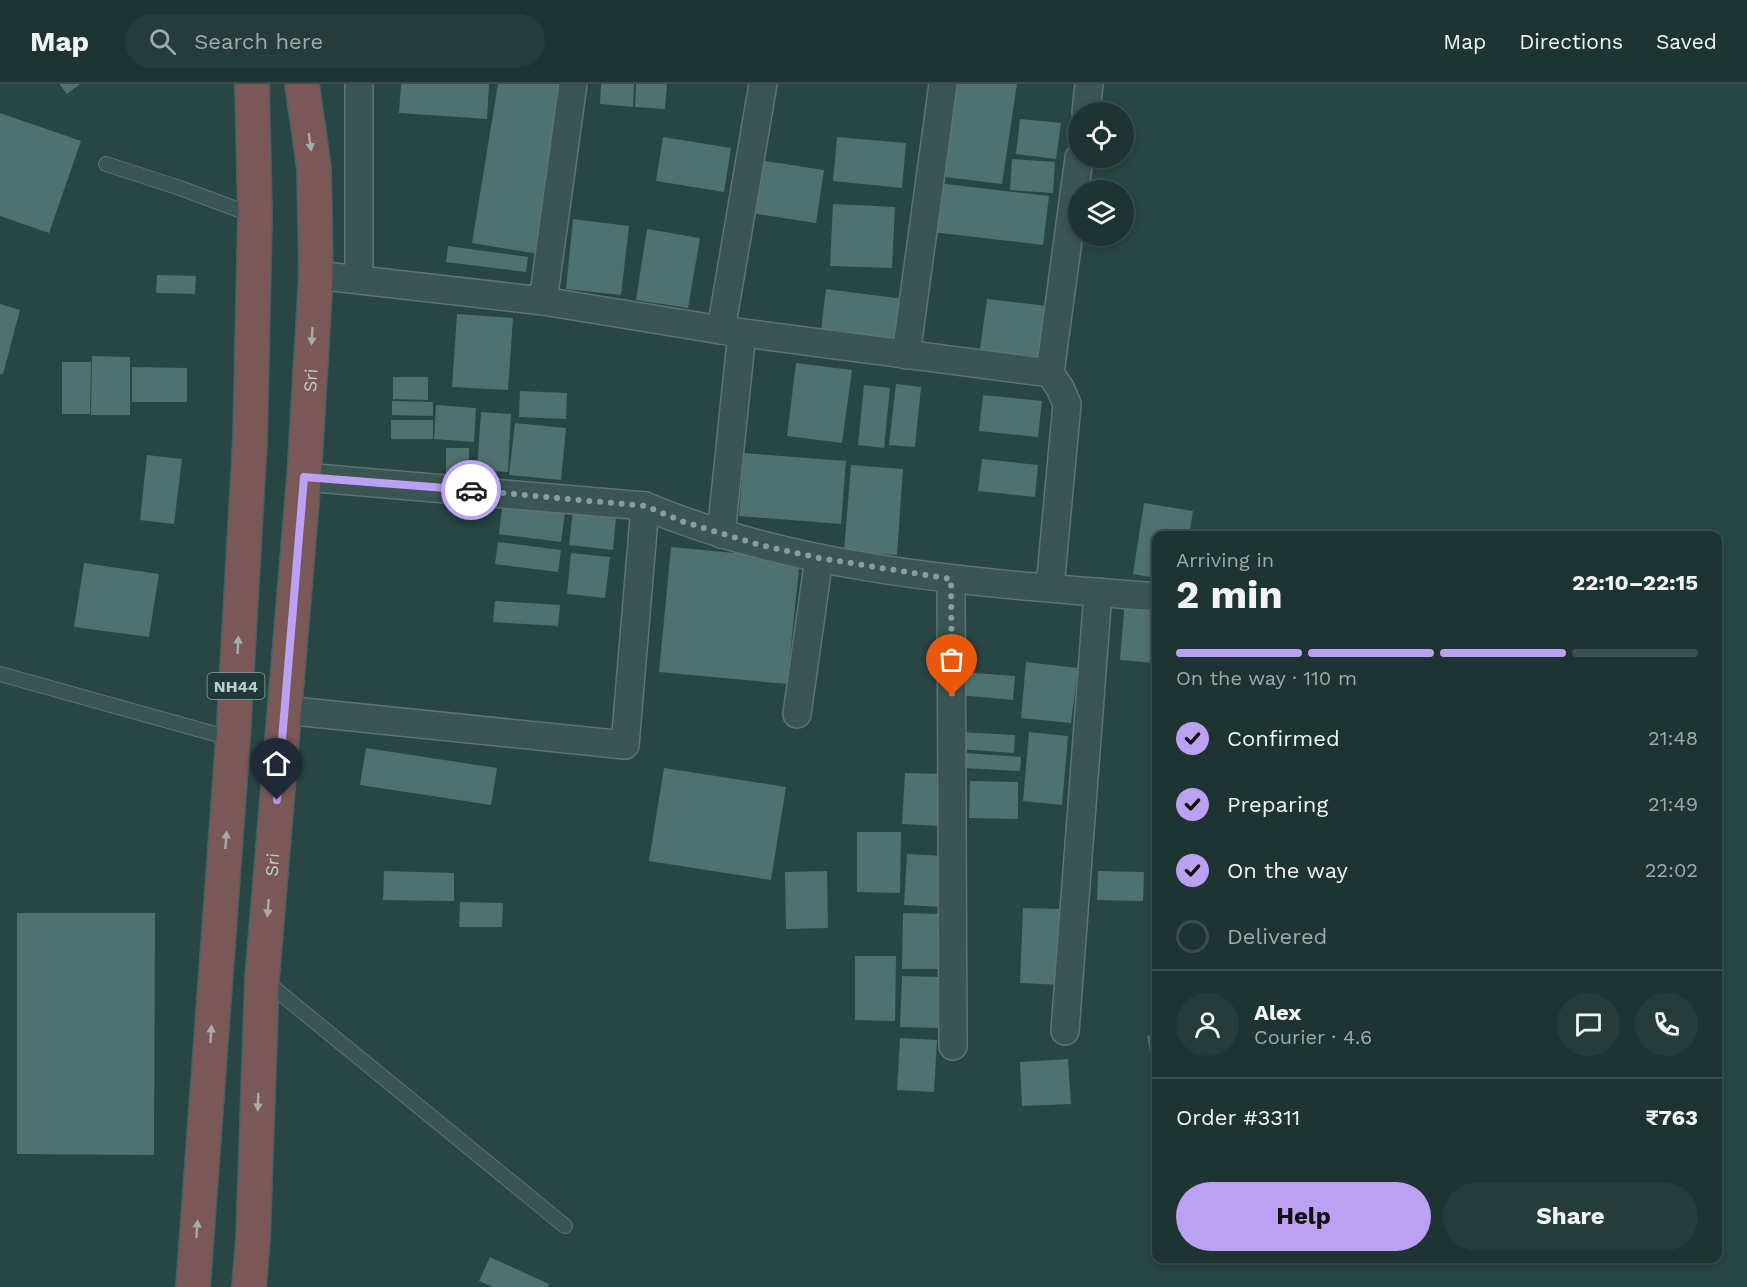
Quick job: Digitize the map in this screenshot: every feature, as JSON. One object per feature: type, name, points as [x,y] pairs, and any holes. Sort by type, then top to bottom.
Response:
[{"type":"highway","name":"NH44","points":[[193,1287],[233,739],[250,440],[255,216],[252,84]]},
{"type":"highway","name":"Sri","points":[[249,1287],[253,1239],[262,979],[304,477],[316,275],[314,168],[302,84]]},
{"type":"street","points":[[359,84],[359,280]]},
{"type":"street","points":[[543,301],[573,84]]},
{"type":"street","points":[[721,534],[732,331],[763,84]]},
{"type":"street","points":[[906,355],[943,84]]},
{"type":"street","points":[[1087,102],[1089,84]]},
{"type":"street","points":[[1050,587],[1066,404],[1060,388],[1050,373],[1078,168]]},
{"type":"street","points":[[316,275],[543,301],[732,331],[1050,373]]},
{"type":"street","points":[[304,477],[645,506],[721,534],[819,558],[951,579],[1152,597]]},
{"type":"street","points":[[284,710],[625,745],[645,506]]},
{"type":"street","points":[[797,714],[819,558]]},
{"type":"street","points":[[951,579],[953,1046]]},
{"type":"street","points":[[1065,1031],[1098,592]]},
{"type":"lane","points":[[106,164],[255,216]]},
{"type":"lane","points":[[0,674],[233,739]]},
{"type":"lane","points":[[262,979],[565,1226]]},
{"type":"building","points":[[59,84],[80,84],[67,94]]},
{"type":"building","points":[[401,84],[489,84],[487,119],[399,113]]},
{"type":"building","points":[[498,84],[567,84],[539,254],[472,243]]},
{"type":"building","points":[[601,84],[634,84],[633,107],[600,104]]},
{"type":"building","points":[[636,84],[667,84],[665,109],[635,107]]},
{"type":"building","points":[[954,84],[1017,84],[1002,184],[945,177]]},
{"type":"building","points":[[0,113],[81,141],[49,233],[0,216]]},
{"type":"building","points":[[1020,119],[1061,123],[1056,159],[1016,154]]},
{"type":"building","points":[[663,137],[731,148],[724,192],[656,181]]},
{"type":"building","points":[[837,137],[906,143],[902,188],[833,181]]},
{"type":"building","points":[[1012,159],[1055,162],[1053,193],[1010,190]]},
{"type":"building","points":[[759,160],[824,170],[816,223],[751,213]]},
{"type":"building","points":[[937,183],[1049,196],[1043,245],[932,232]]},
{"type":"building","points":[[833,204],[895,207],[892,268],[830,266]]},
{"type":"building","points":[[573,219],[629,226],[621,295],[566,289]]},
{"type":"building","points":[[647,229],[700,238],[688,308],[636,300]]},
{"type":"building","points":[[448,246],[528,257],[526,272],[446,262]]},
{"type":"building","points":[[157,275],[196,276],[195,294],[156,293]]},
{"type":"building","points":[[826,289],[903,299],[898,341],[821,330]]},
{"type":"building","points":[[987,299],[1048,306],[1041,364],[979,356]]},
{"type":"building","points":[[0,304],[20,310],[3,374],[0,374]]},
{"type":"building","points":[[457,314],[513,318],[508,390],[452,387]]},
{"type":"building","points":[[92,356],[130,357],[130,415],[91,415]]},
{"type":"building","points":[[62,362],[91,362],[90,414],[62,414]]},
{"type":"building","points":[[796,363],[852,370],[842,443],[787,436]]},
{"type":"building","points":[[132,367],[187,368],[187,402],[132,402]]},
{"type":"building","points":[[393,377],[428,377],[428,400],[393,399]]},
{"type":"building","points":[[896,384],[921,387],[915,447],[889,445]]},
{"type":"building","points":[[864,385],[890,388],[884,448],[858,445]]},
{"type":"building","points":[[520,391],[567,393],[566,419],[519,417]]},
{"type":"building","points":[[983,395],[1042,401],[1038,437],[979,431]]},
{"type":"building","points":[[392,401],[433,402],[433,416],[392,415]]},
{"type":"building","points":[[436,405],[476,408],[474,442],[434,439]]},
{"type":"building","points":[[481,412],[511,414],[508,472],[477,470]]},
{"type":"building","points":[[391,420],[433,420],[433,439],[391,439]]},
{"type":"building","points":[[515,423],[566,428],[561,480],[509,475]]},
{"type":"building","points":[[446,448],[469,448],[469,484],[446,484]]},
{"type":"building","points":[[744,453],[846,461],[841,524],[739,516]]},
{"type":"building","points":[[147,455],[182,459],[174,524],[140,520]]},
{"type":"building","points":[[982,459],[1038,465],[1035,497],[978,491]]},
{"type":"building","points":[[851,465],[903,469],[897,555],[844,551]]},
{"type":"building","points":[[503,499],[566,506],[561,542],[499,534]]},
{"type":"building","points":[[574,502],[616,516],[613,550],[569,545]]},
{"type":"building","points":[[1144,503],[1193,511],[1190,531],[1152,531],[1152,577],[1133,574]]},
{"type":"building","points":[[498,542],[561,550],[558,572],[495,564]]},
{"type":"building","points":[[671,547],[800,559],[787,684],[659,672]]},
{"type":"building","points":[[571,553],[610,557],[605,598],[567,594]]},
{"type":"building","points":[[84,563],[159,574],[149,637],[74,627]]},
{"type":"building","points":[[1125,599],[1152,602],[1152,663],[1120,660]]},
{"type":"building","points":[[495,601],[560,605],[558,626],[493,622]]},
{"type":"building","points":[[1026,662],[1078,668],[1071,723],[1021,718]]},
{"type":"building","points":[[961,672],[1015,676],[1013,700],[959,695]]},
{"type":"building","points":[[960,732],[1015,735],[1014,753],[959,749]]},
{"type":"building","points":[[1029,732],[1068,736],[1062,805],[1023,801]]},
{"type":"building","points":[[366,748],[497,768],[491,805],[360,785]]},
{"type":"building","points":[[964,753],[1021,757],[1020,771],[963,768]]},
{"type":"building","points":[[664,768],[786,787],[771,880],[649,861]]},
{"type":"building","points":[[905,773],[942,774],[939,826],[902,824]]},
{"type":"building","points":[[970,781],[1018,782],[1018,819],[969,818]]},
{"type":"building","points":[[857,832],[901,832],[900,893],[857,892]]},
{"type":"building","points":[[907,854],[945,856],[943,907],[904,905]]},
{"type":"building","points":[[384,871],[454,873],[454,901],[383,900]]},
{"type":"building","points":[[827,871],[828,928],[786,929],[785,872]]},
{"type":"building","points":[[1098,871],[1144,872],[1143,901],[1097,900]]},
{"type":"building","points":[[460,902],[503,903],[502,927],[459,927]]},
{"type":"building","points":[[1023,908],[1064,909],[1061,985],[1020,983]]},
{"type":"building","points":[[17,913],[155,913],[154,1155],[17,1154]]},
{"type":"building","points":[[903,913],[940,914],[938,969],[902,969]]},
{"type":"building","points":[[855,956],[896,956],[895,1021],[855,1020]]},
{"type":"building","points":[[902,976],[939,977],[938,1028],[900,1027]]},
{"type":"building","points":[[1152,1035],[1152,1064],[1147,1036]]},
{"type":"building","points":[[900,1038],[937,1040],[934,1092],[897,1090]]},
{"type":"building","points":[[1068,1059],[1071,1104],[1022,1106],[1020,1062]]},
{"type":"building","points":[[490,1257],[549,1284],[548,1287],[493,1287],[479,1281]]},
{"type":"way so far","points":[[471,490],[645,506],[684,522],[760,545],[819,558],[951,579],[952,696]]},
{"type":"route","points":[[277,800],[304,477],[471,490]]}]
